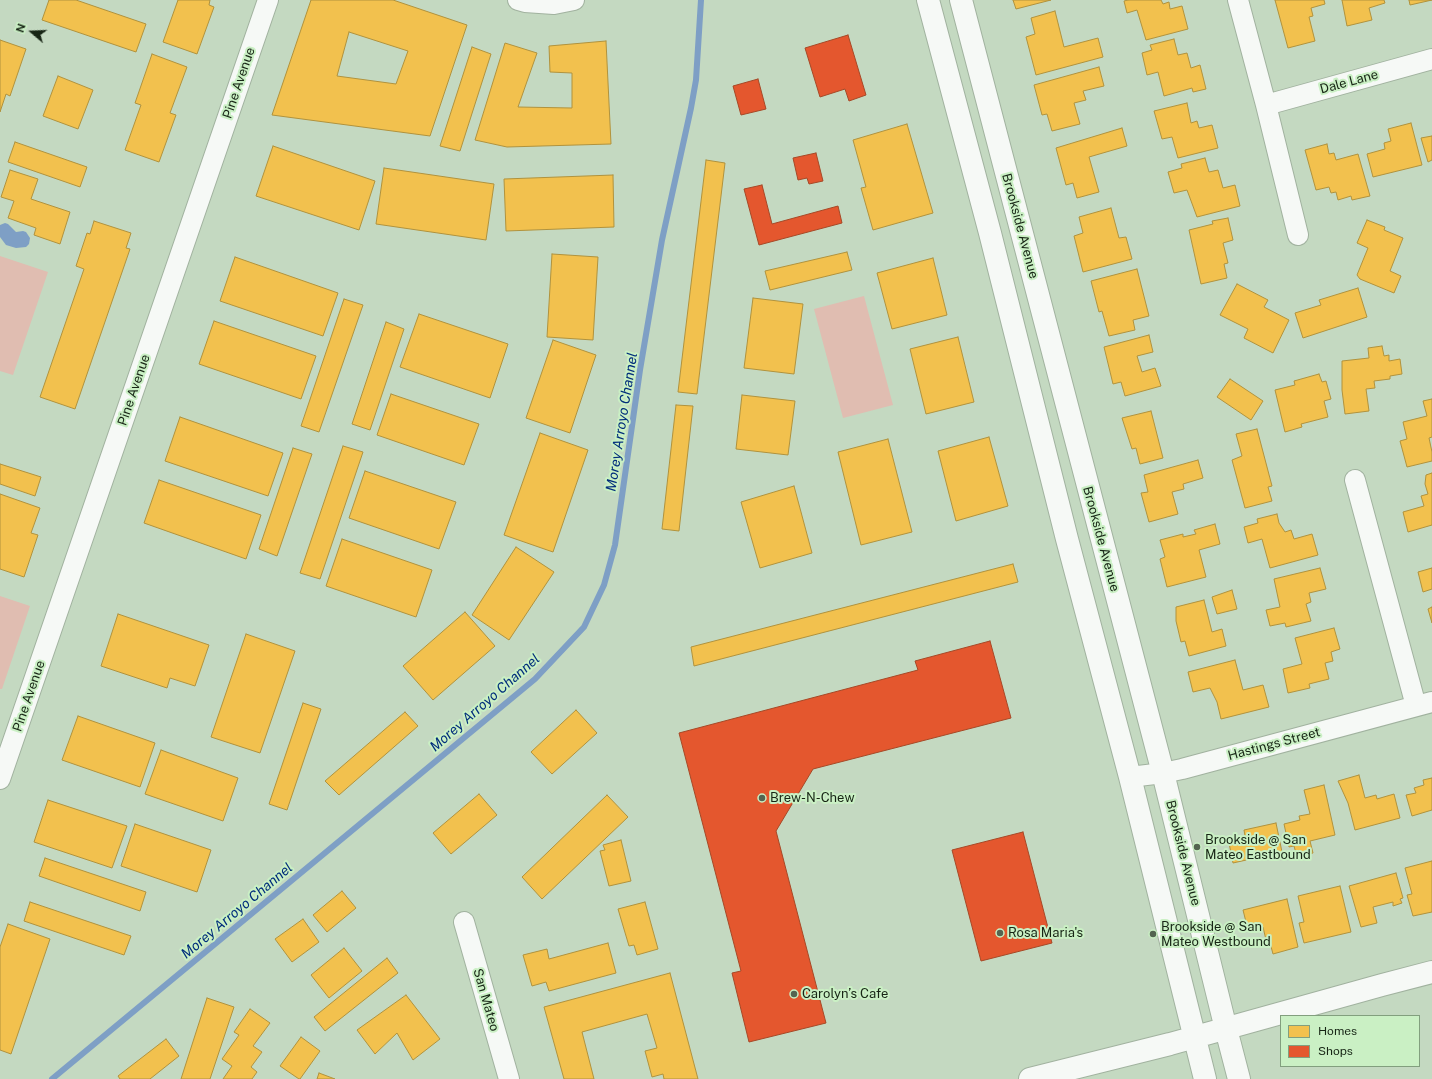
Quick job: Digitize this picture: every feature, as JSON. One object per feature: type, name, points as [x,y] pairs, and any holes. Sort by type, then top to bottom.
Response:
[{"type":"main road","points":[[928,0],[990,233],[1206,1079]]},
{"type":"main road","name":"Brookside Avenue","points":[[962,0],[1163,773],[1239,1079]]},
{"type":"main road","points":[[1030,1079],[1196,1037],[1432,972]]},
{"type":"street","name":"Pine Avenue","points":[[0,779],[268,0]]},
{"type":"street","points":[[518,0],[540,4],[554,4],[574,0]]},
{"type":"street","points":[[1238,0],[1298,235]]},
{"type":"street","name":"Dale Lane","points":[[1266,105],[1432,59]]},
{"type":"street","name":"Hastings Street","points":[[1130,777],[1163,773],[1424,704],[1355,480]]},
{"type":"street","name":"San Mateo","points":[[464,922],[509,1079]]},
{"type":"shaded area","points":[[0,256],[48,272],[13,375],[0,371]]},
{"type":"shaded area","points":[[864,296],[893,405],[843,418],[814,309]]},
{"type":"shaded area","points":[[0,596],[30,606],[2,689],[0,689]]},
{"type":"water","points":[[5,223],[16,232],[26,232],[30,238],[29,244],[26,247],[16,248],[6,245],[0,237],[0,225]]},
{"type":"building: Homes","points":[[49,0],[76,0],[146,24],[136,52],[42,20]]},
{"type":"building: Homes","points":[[178,0],[210,0],[209,5],[214,7],[197,54],[163,42]]},
{"type":"building: Homes","points":[[311,0],[393,0],[467,25],[430,136],[272,115]],"holes":[[[349,32],[408,51],[396,84],[337,76]]]},
{"type":"building: Homes","points":[[1013,0],[1051,0],[1016,9]]},
{"type":"building: Homes","points":[[1161,0],[1163,4],[1169,2],[1170,9],[1182,6],[1188,29],[1146,40],[1137,10],[1127,13],[1124,1]]},
{"type":"building: Homes","points":[[1275,0],[1324,0],[1325,4],[1311,8],[1313,16],[1309,17],[1315,41],[1288,48]]},
{"type":"building: Homes","points":[[1342,0],[1384,0],[1385,3],[1369,8],[1372,20],[1347,26]]},
{"type":"building: Homes","points":[[1409,0],[1432,0],[1410,5]]},
{"type":"building: Homes","points":[[1055,11],[1064,47],[1098,38],[1103,57],[1036,75],[1026,37],[1035,34],[1031,18]]},
{"type":"building: Homes","points":[[1174,39],[1178,55],[1187,53],[1191,68],[1200,65],[1206,89],[1193,92],[1192,88],[1164,96],[1158,72],[1147,75],[1142,53],[1152,50],[1150,45]]},
{"type":"building: Homes","points":[[0,40],[26,49],[10,96],[6,94],[0,112]]},
{"type":"building: Homes","points":[[606,41],[611,144],[507,147],[475,140],[505,43],[537,53],[518,107],[572,108],[572,73],[550,72],[549,46]]},
{"type":"building: Homes","points":[[472,47],[491,54],[460,151],[440,146]]},
{"type":"building: Homes","points":[[152,54],[187,67],[170,113],[176,115],[159,162],[125,150],[141,105],[135,103]]},
{"type":"building: Homes","points":[[1099,67],[1104,86],[1083,91],[1086,100],[1074,103],[1080,124],[1052,131],[1047,114],[1042,115],[1034,85]]},
{"type":"building: Homes","points":[[58,76],[93,90],[78,129],[43,116]]},
{"type":"building: Homes","points":[[1187,103],[1191,123],[1197,121],[1199,128],[1212,125],[1218,148],[1178,158],[1172,137],[1162,139],[1154,111]]},
{"type":"building: Homes","points":[[1411,123],[1422,165],[1373,177],[1367,154],[1385,149],[1384,143],[1391,141],[1388,129]]},
{"type":"building: Homes","points":[[907,124],[933,213],[873,230],[861,188],[866,187],[853,140]]},
{"type":"building: Homes","points":[[1122,128],[1127,146],[1089,157],[1099,192],[1077,198],[1073,183],[1066,185],[1056,148]]},
{"type":"building: Homes","points":[[1432,136],[1432,160],[1428,162],[1421,138]]},
{"type":"building: Homes","points":[[15,142],[87,167],[80,187],[8,162]]},
{"type":"building: Homes","points":[[1327,144],[1329,154],[1334,153],[1336,160],[1358,154],[1370,196],[1352,200],[1351,196],[1338,200],[1336,192],[1331,193],[1329,187],[1316,190],[1305,150]]},
{"type":"building: Homes","points":[[273,146],[375,181],[359,230],[256,196]]},
{"type":"building: Homes","points":[[1205,158],[1209,172],[1218,170],[1223,188],[1235,185],[1240,206],[1197,217],[1187,190],[1174,193],[1168,172],[1182,168],[1181,164]]},
{"type":"building: Homes","points":[[706,160],[725,163],[697,394],[678,392]]},
{"type":"building: Homes","points":[[384,168],[494,184],[486,240],[376,224]]},
{"type":"building: Homes","points":[[10,170],[38,179],[31,199],[70,212],[60,244],[34,235],[36,228],[8,218],[14,201],[1,197]]},
{"type":"building: Homes","points":[[613,175],[614,227],[506,231],[504,179]]},
{"type":"building: Homes","points":[[1111,208],[1119,238],[1126,237],[1132,259],[1083,272],[1074,236],[1083,233],[1079,217]]},
{"type":"building: Homes","points":[[1228,218],[1233,240],[1223,243],[1228,263],[1224,264],[1227,278],[1201,284],[1189,230],[1213,224],[1212,221]]},
{"type":"building: Homes","points":[[1367,220],[1385,227],[1384,230],[1403,238],[1390,271],[1401,276],[1394,293],[1360,279],[1357,275],[1368,248],[1357,243]]},
{"type":"building: Homes","points":[[94,221],[131,233],[126,248],[130,249],[75,409],[40,397],[84,269],[76,266],[87,233],[90,234]]},
{"type":"building: Homes","points":[[847,252],[852,270],[770,290],[765,271]]},
{"type":"building: Homes","points":[[552,254],[598,257],[593,340],[547,337]]},
{"type":"building: Homes","points":[[235,257],[338,293],[323,336],[220,301]]},
{"type":"building: Homes","points":[[933,258],[947,315],[892,329],[877,273]]},
{"type":"building: Homes","points":[[1137,269],[1149,316],[1133,320],[1135,330],[1109,336],[1102,311],[1099,312],[1091,281]]},
{"type":"building: Homes","points":[[1237,284],[1268,300],[1264,307],[1289,320],[1273,353],[1244,338],[1248,329],[1220,315]]},
{"type":"building: Homes","points":[[1358,288],[1367,317],[1303,338],[1295,313],[1321,305],[1319,300]]},
{"type":"building: Homes","points":[[753,298],[803,304],[794,374],[744,368]]},
{"type":"building: Homes","points":[[344,299],[363,305],[319,432],[301,426]]},
{"type":"building: Homes","points":[[419,314],[508,344],[490,398],[400,367]]},
{"type":"building: Homes","points":[[214,321],[316,356],[301,399],[199,364]]},
{"type":"building: Homes","points":[[386,322],[404,329],[370,430],[352,424]]},
{"type":"building: Homes","points":[[1149,335],[1153,352],[1137,356],[1142,372],[1155,368],[1161,386],[1125,396],[1121,382],[1113,384],[1104,347]]},
{"type":"building: Homes","points":[[958,337],[974,402],[926,414],[910,349]]},
{"type":"building: Homes","points":[[553,340],[596,355],[570,433],[526,418]]},
{"type":"building: Homes","points":[[1382,346],[1384,356],[1389,355],[1389,361],[1400,359],[1402,374],[1390,376],[1390,379],[1374,381],[1375,388],[1366,389],[1369,411],[1345,414],[1342,390],[1342,361],[1369,358],[1368,348]]},
{"type":"building: Homes","points":[[1319,374],[1322,382],[1326,381],[1331,399],[1324,401],[1328,417],[1301,424],[1302,427],[1285,432],[1275,390],[1295,385],[1294,381]]},
{"type":"building: Homes","points":[[1230,379],[1263,401],[1251,420],[1217,397]]},
{"type":"building: Homes","points":[[391,394],[479,424],[464,465],[377,435]]},
{"type":"building: Homes","points":[[742,395],[795,401],[788,455],[736,449]]},
{"type":"building: Homes","points":[[1432,399],[1432,437],[1429,438],[1432,461],[1407,467],[1400,441],[1407,439],[1403,422],[1427,416],[1423,401]]},
{"type":"building: Homes","points":[[676,405],[693,406],[679,531],[662,529]]},
{"type":"building: Homes","points":[[1151,411],[1163,458],[1140,464],[1136,448],[1132,449],[1122,418]]},
{"type":"building: Homes","points":[[180,417],[283,453],[268,496],[165,461]]},
{"type":"building: Homes","points":[[1257,429],[1272,486],[1268,487],[1272,501],[1245,508],[1232,460],[1242,456],[1236,434]]},
{"type":"building: Homes","points":[[540,433],[588,450],[553,552],[504,535]]},
{"type":"building: Homes","points":[[989,437],[1008,506],[956,521],[938,451]]},
{"type":"building: Homes","points":[[888,439],[912,532],[861,545],[838,452]]},
{"type":"building: Homes","points":[[343,446],[363,452],[320,579],[300,573]]},
{"type":"building: Homes","points":[[293,448],[312,454],[277,556],[259,549]]},
{"type":"building: Homes","points":[[1198,460],[1203,478],[1183,484],[1184,489],[1172,492],[1178,514],[1149,522],[1141,493],[1148,492],[1144,475]]},
{"type":"building: Homes","points":[[0,464],[41,477],[35,496],[0,484]]},
{"type":"building: Homes","points":[[365,471],[456,502],[439,549],[349,518]]},
{"type":"building: Homes","points":[[1432,473],[1432,525],[1408,532],[1403,512],[1424,506],[1421,496],[1428,494],[1425,484],[1426,475]]},
{"type":"building: Homes","points":[[159,480],[261,515],[246,559],[144,523]]},
{"type":"building: Homes","points":[[794,486],[812,553],[760,568],[741,502]]},
{"type":"building: Homes","points":[[0,494],[40,508],[31,533],[38,535],[24,577],[0,569]]},
{"type":"building: Homes","points":[[1277,514],[1279,523],[1285,532],[1291,530],[1294,539],[1312,534],[1318,555],[1270,568],[1262,539],[1248,543],[1244,527],[1258,523],[1257,519]]},
{"type":"building: Homes","points":[[1215,524],[1220,544],[1199,550],[1206,577],[1167,587],[1160,559],[1165,557],[1160,540],[1183,534],[1183,537],[1196,534],[1194,530]]},
{"type":"building: Homes","points":[[342,539],[432,570],[416,617],[326,586]]},
{"type":"building: Homes","points":[[516,547],[554,572],[509,640],[472,615]]},
{"type":"building: Homes","points":[[1013,564],[1018,582],[694,666],[691,647]]},
{"type":"building: Homes","points":[[1320,568],[1326,589],[1309,593],[1311,602],[1306,604],[1311,621],[1286,627],[1285,623],[1270,626],[1266,610],[1280,607],[1274,579]]},
{"type":"building: Homes","points":[[1432,568],[1432,589],[1423,592],[1418,572]]},
{"type":"building: Homes","points":[[1232,590],[1237,609],[1217,614],[1212,597]]},
{"type":"building: Homes","points":[[1204,600],[1212,632],[1222,629],[1226,646],[1189,656],[1185,641],[1181,642],[1176,621],[1176,607]]},
{"type":"building: Homes","points":[[1432,607],[1432,623],[1428,609]]},
{"type":"building: Homes","points":[[465,612],[495,646],[433,700],[403,666]]},
{"type":"building: Homes","points":[[118,614],[209,645],[195,686],[170,678],[167,688],[101,666]]},
{"type":"building: Homes","points":[[1334,628],[1340,649],[1331,652],[1333,661],[1325,663],[1329,679],[1309,684],[1310,688],[1288,693],[1283,669],[1302,664],[1295,638]]},
{"type":"building: Homes","points":[[246,634],[295,651],[260,753],[211,737]]},
{"type":"building: Homes","points":[[1235,660],[1243,690],[1263,685],[1269,707],[1221,719],[1217,702],[1210,688],[1193,692],[1188,672]]},
{"type":"building: Homes","points":[[303,703],[321,709],[287,810],[269,804]]},
{"type":"building: Homes","points":[[576,710],[597,733],[552,774],[531,752]]},
{"type":"building: Homes","points":[[405,712],[418,726],[339,795],[325,781]]},
{"type":"building: Homes","points":[[78,716],[155,743],[140,787],[62,760]]},
{"type":"building: Homes","points":[[161,750],[238,778],[223,821],[145,794]]},
{"type":"building: Homes","points":[[1359,775],[1365,798],[1376,795],[1377,799],[1394,794],[1400,818],[1355,830],[1348,803],[1338,781]]},
{"type":"building: Homes","points":[[1432,778],[1432,810],[1412,816],[1406,795],[1416,793],[1414,788],[1424,785],[1423,780]]},
{"type":"building: Homes","points":[[1324,785],[1335,835],[1310,841],[1313,853],[1297,857],[1294,846],[1289,847],[1284,824],[1300,820],[1299,816],[1310,814],[1304,790]]},
{"type":"building: Homes","points":[[479,794],[497,815],[451,854],[433,833]]},
{"type":"building: Homes","points":[[607,795],[628,817],[542,899],[522,877]]},
{"type":"building: Homes","points":[[48,800],[127,826],[112,868],[34,842]]},
{"type":"building: Homes","points":[[1276,823],[1282,852],[1233,863],[1229,843],[1237,842],[1236,838],[1245,836],[1244,830]]},
{"type":"building: Homes","points":[[135,824],[211,850],[197,892],[121,866]]},
{"type":"building: Homes","points":[[621,840],[631,881],[609,886],[600,851],[605,850],[603,845]]},
{"type":"building: Homes","points":[[45,858],[146,892],[140,911],[39,876]]},
{"type":"building: Homes","points":[[1432,861],[1432,912],[1413,916],[1407,895],[1412,894],[1405,868]]},
{"type":"building: Homes","points":[[1396,873],[1403,898],[1400,899],[1402,903],[1393,906],[1393,902],[1373,907],[1377,923],[1361,927],[1349,886]]},
{"type":"building: Homes","points":[[1340,886],[1351,932],[1304,943],[1299,923],[1304,922],[1298,896]]},
{"type":"building: Homes","points":[[342,891],[356,908],[327,932],[313,915]]},
{"type":"building: Homes","points":[[1287,899],[1298,947],[1273,954],[1269,939],[1266,940],[1263,927],[1248,930],[1243,910]]},
{"type":"building: Homes","points":[[30,902],[131,936],[124,955],[24,921]]},
{"type":"building: Homes","points":[[645,902],[658,949],[637,955],[634,945],[629,946],[618,909]]},
{"type":"building: Homes","points":[[303,919],[319,942],[292,962],[275,939]]},
{"type":"building: Homes","points":[[8,924],[50,939],[11,1054],[0,1050],[0,947]]},
{"type":"building: Homes","points":[[608,943],[616,973],[549,991],[546,982],[532,986],[523,955],[547,949],[549,959]]},
{"type":"building: Homes","points":[[344,948],[362,971],[329,998],[311,975]]},
{"type":"building: Homes","points":[[387,958],[398,973],[325,1031],[314,1017]]},
{"type":"building: Homes","points":[[670,973],[698,1079],[664,1079],[663,1074],[652,1077],[645,1051],[657,1048],[647,1014],[582,1032],[594,1079],[564,1079],[544,1007]]},
{"type":"building: Homes","points":[[406,995],[440,1039],[413,1060],[397,1033],[375,1054],[357,1030]]},
{"type":"building: Homes","points":[[207,998],[234,1007],[210,1079],[181,1079]]},
{"type":"building: Homes","points":[[250,1009],[270,1023],[253,1046],[262,1052],[251,1067],[257,1072],[252,1079],[223,1079],[232,1066],[222,1059],[239,1035],[234,1032]]},
{"type":"building: Homes","points":[[301,1037],[320,1051],[299,1079],[280,1066]]},
{"type":"building: Homes","points":[[166,1039],[179,1056],[150,1079],[120,1079],[118,1076]]},
{"type":"building: Homes","points":[[319,1073],[335,1079],[317,1079]]},
{"type":"building: Shops","points":[[848,35],[866,95],[849,101],[845,89],[820,97],[805,48]]},
{"type":"building: Shops","points":[[758,79],[766,109],[741,115],[733,86]]},
{"type":"building: Shops","points":[[816,153],[823,181],[809,184],[807,178],[798,180],[793,158]]},
{"type":"building: Shops","points":[[762,185],[772,224],[838,206],[842,223],[759,245],[744,189]]},
{"type":"building: Shops","points":[[990,641],[1011,718],[813,769],[776,831],[826,1023],[749,1042],[732,973],[741,971],[679,733],[918,670],[915,661]]},
{"type":"building: Shops","points":[[1023,832],[1052,943],[981,961],[952,850]]},
{"type":"waterway","name":"Morey Arroyo Channel","points":[[52,1079],[535,679],[584,627],[604,585],[615,545],[640,370],[662,240],[696,80],[701,0]]},
{"type":"place","name":"Brew-N-Chew","points":[[762,798]]},
{"type":"place","name":"Brookside @ San Mateo Eastbound","points":[[1197,847]]},
{"type":"place","name":"Rosa Maria's","points":[[1000,933]]},
{"type":"place","name":"Brookside @ San Mateo Westbound","points":[[1153,934]]},
{"type":"place","name":"Carolyn’s Cafe","points":[[794,994]]}]
